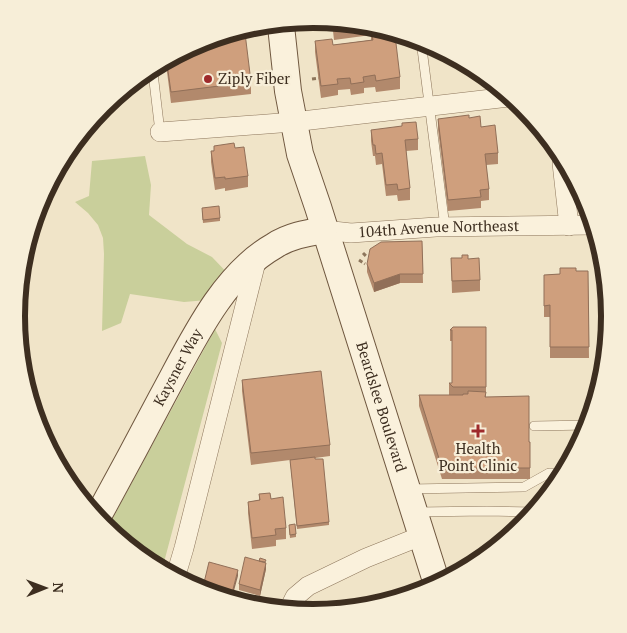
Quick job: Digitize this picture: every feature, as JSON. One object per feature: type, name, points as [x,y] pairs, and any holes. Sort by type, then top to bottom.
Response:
[{"type":"main road","name":"Beardslee Boulevard","points":[[293,29],[293,122],[300,154],[435,578]]},
{"type":"main road","name":"104th Avenue Northeast","points":[[287,240],[324,230]]},
{"type":"main road","name":"Kaysner Way","points":[[101,511],[204,321],[218,299],[256,258],[275,245],[287,240]]},
{"type":"street","points":[[160,132],[293,122],[500,97]]},
{"type":"street","points":[[563,172],[569,226]]},
{"type":"street","name":"104th Avenue Northeast","points":[[324,230],[352,233],[445,227],[588,226]]},
{"type":"street","points":[[177,570],[256,258]]},
{"type":"street","points":[[291,604],[308,586],[366,558],[421,536]]},
{"type":"lane","points":[[422,49],[445,227]]},
{"type":"lane","points":[[153,77],[160,132]]},
{"type":"lane","points":[[534,426],[581,425]]},
{"type":"lane","points":[[410,500],[524,487],[549,473],[556,473]]},
{"type":"lane","points":[[410,500],[487,511],[526,512]]},
{"type":"path","points":[[312,79],[319,78]]},
{"type":"path","points":[[362,253],[367,257]]},
{"type":"path","points":[[359,260],[364,264]]},
{"type":"green space","points":[[145,156],[151,185],[149,215],[187,244],[212,257],[234,280],[219,299],[184,302],[130,294],[121,323],[102,331],[103,238],[98,225],[75,202],[89,196],[92,161]]},
{"type":"green space","points":[[215,329],[222,343],[164,563],[111,522]]},
{"type":"building","points":[[372,34],[396,40],[400,77],[376,81],[375,75],[363,77],[364,82],[351,84],[350,78],[337,79],[338,84],[321,86],[315,41],[332,39],[333,45],[373,40]]},
{"type":"building","name":"Ziply Fiber","points":[[245,37],[251,82],[171,92],[168,68],[203,50]]},
{"type":"building","points":[[469,115],[469,118],[480,116],[481,127],[495,125],[498,153],[485,154],[489,189],[480,190],[481,197],[448,200],[438,119]]},
{"type":"building","points":[[416,122],[418,139],[405,140],[410,188],[398,190],[397,184],[386,185],[382,153],[376,154],[371,130]]},
{"type":"building","points":[[234,143],[235,148],[244,147],[248,176],[225,179],[225,177],[215,178],[211,151],[214,151],[214,146]]},
{"type":"building","points":[[219,206],[220,218],[203,220],[202,208]]},
{"type":"building","points":[[422,241],[423,274],[400,274],[374,283],[367,264],[370,249],[381,242]]},
{"type":"building","points":[[462,255],[468,255],[468,259],[479,258],[480,280],[452,281],[451,258],[462,258]]},
{"type":"building","points":[[560,268],[576,268],[576,271],[588,271],[589,347],[550,347],[550,305],[544,306],[544,275],[560,274]]},
{"type":"building","points":[[453,327],[486,327],[486,387],[453,387],[449,383],[452,383],[452,330],[450,330]]},
{"type":"building","points":[[321,371],[330,445],[251,453],[242,380]]},
{"type":"building","name":"Health Point Clinic","points":[[468,391],[486,392],[485,397],[529,396],[530,468],[442,468],[419,395],[463,395],[468,394]]},
{"type":"building","points":[[315,457],[315,459],[323,459],[329,522],[297,526],[290,460]]},
{"type":"building","points":[[270,493],[271,499],[283,497],[286,528],[275,529],[276,535],[252,538],[248,502],[260,500],[259,494]]},
{"type":"building","points":[[295,524],[296,534],[290,535],[289,525]]},
{"type":"building","points":[[245,557],[266,563],[260,590],[239,584]]},
{"type":"building","points":[[260,558],[266,560],[265,562],[259,561]]},
{"type":"building","points":[[209,562],[238,570],[232,593],[204,583]]},
{"type":"place","name":"Ziply Fiber","points":[[208,79]]},
{"type":"place","name":"Health Point Clinic","points":[[478,431]]}]
